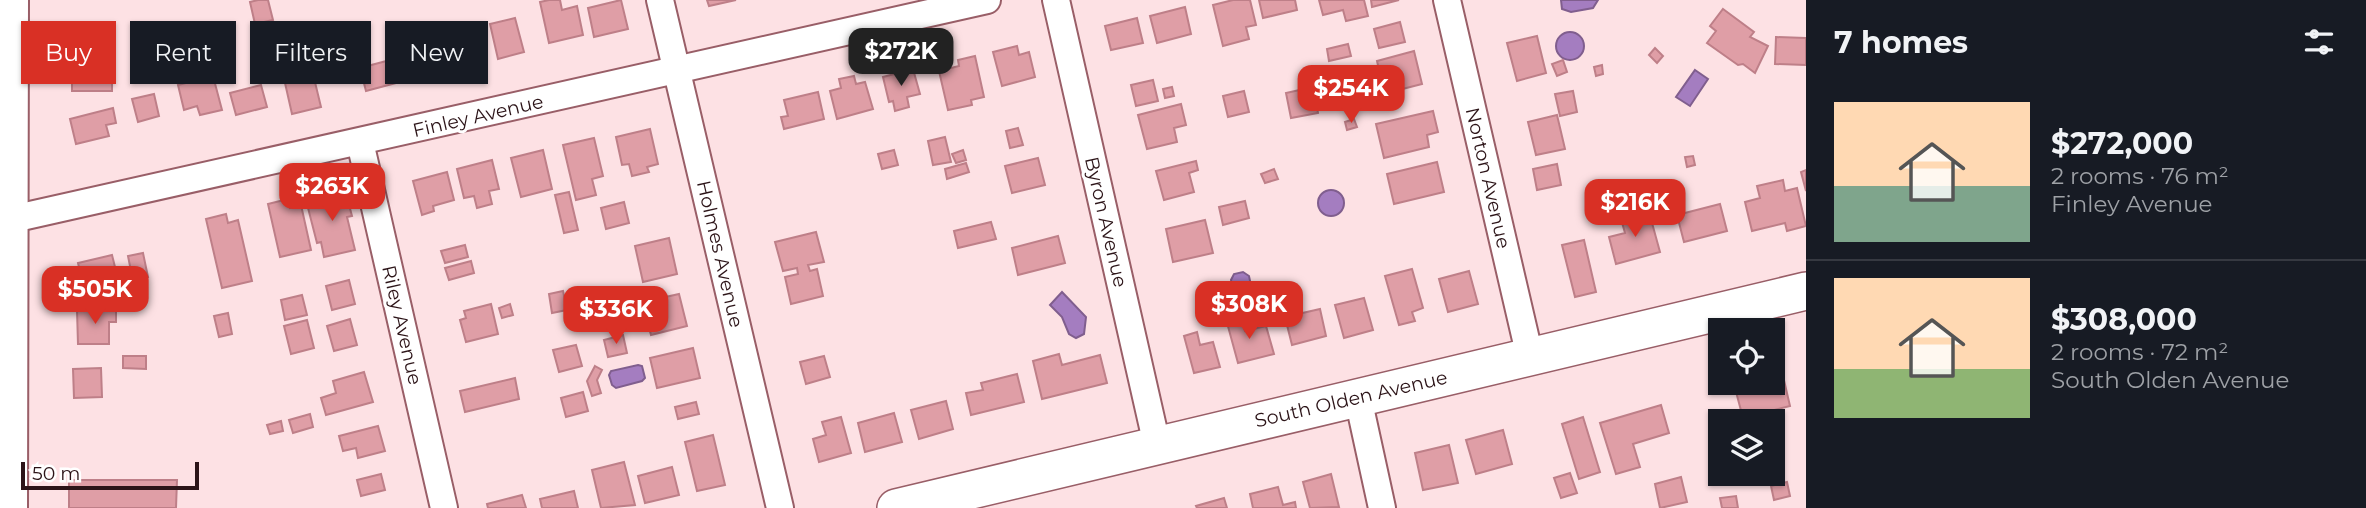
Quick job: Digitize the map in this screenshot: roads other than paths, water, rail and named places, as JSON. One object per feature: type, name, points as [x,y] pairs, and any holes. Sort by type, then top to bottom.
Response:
[{"type":"main road","points":[[8,508],[4,466],[9,0]]},
{"type":"main road","name":"South Olden Avenue","points":[[896,508],[1806,292]]},
{"type":"street","name":"Holmes Avenue","points":[[660,0],[780,508]]},
{"type":"street","name":"Finley Avenue","points":[[8,220],[987,0]]},
{"type":"street","name":"Byron Avenue","points":[[1056,0],[1157,445]]},
{"type":"street","name":"Norton Avenue","points":[[1447,0],[1530,357]]},
{"type":"street","name":"Riley Avenue","points":[[360,142],[444,508]]},
{"type":"street","points":[[1358,398],[1382,508]]}]
